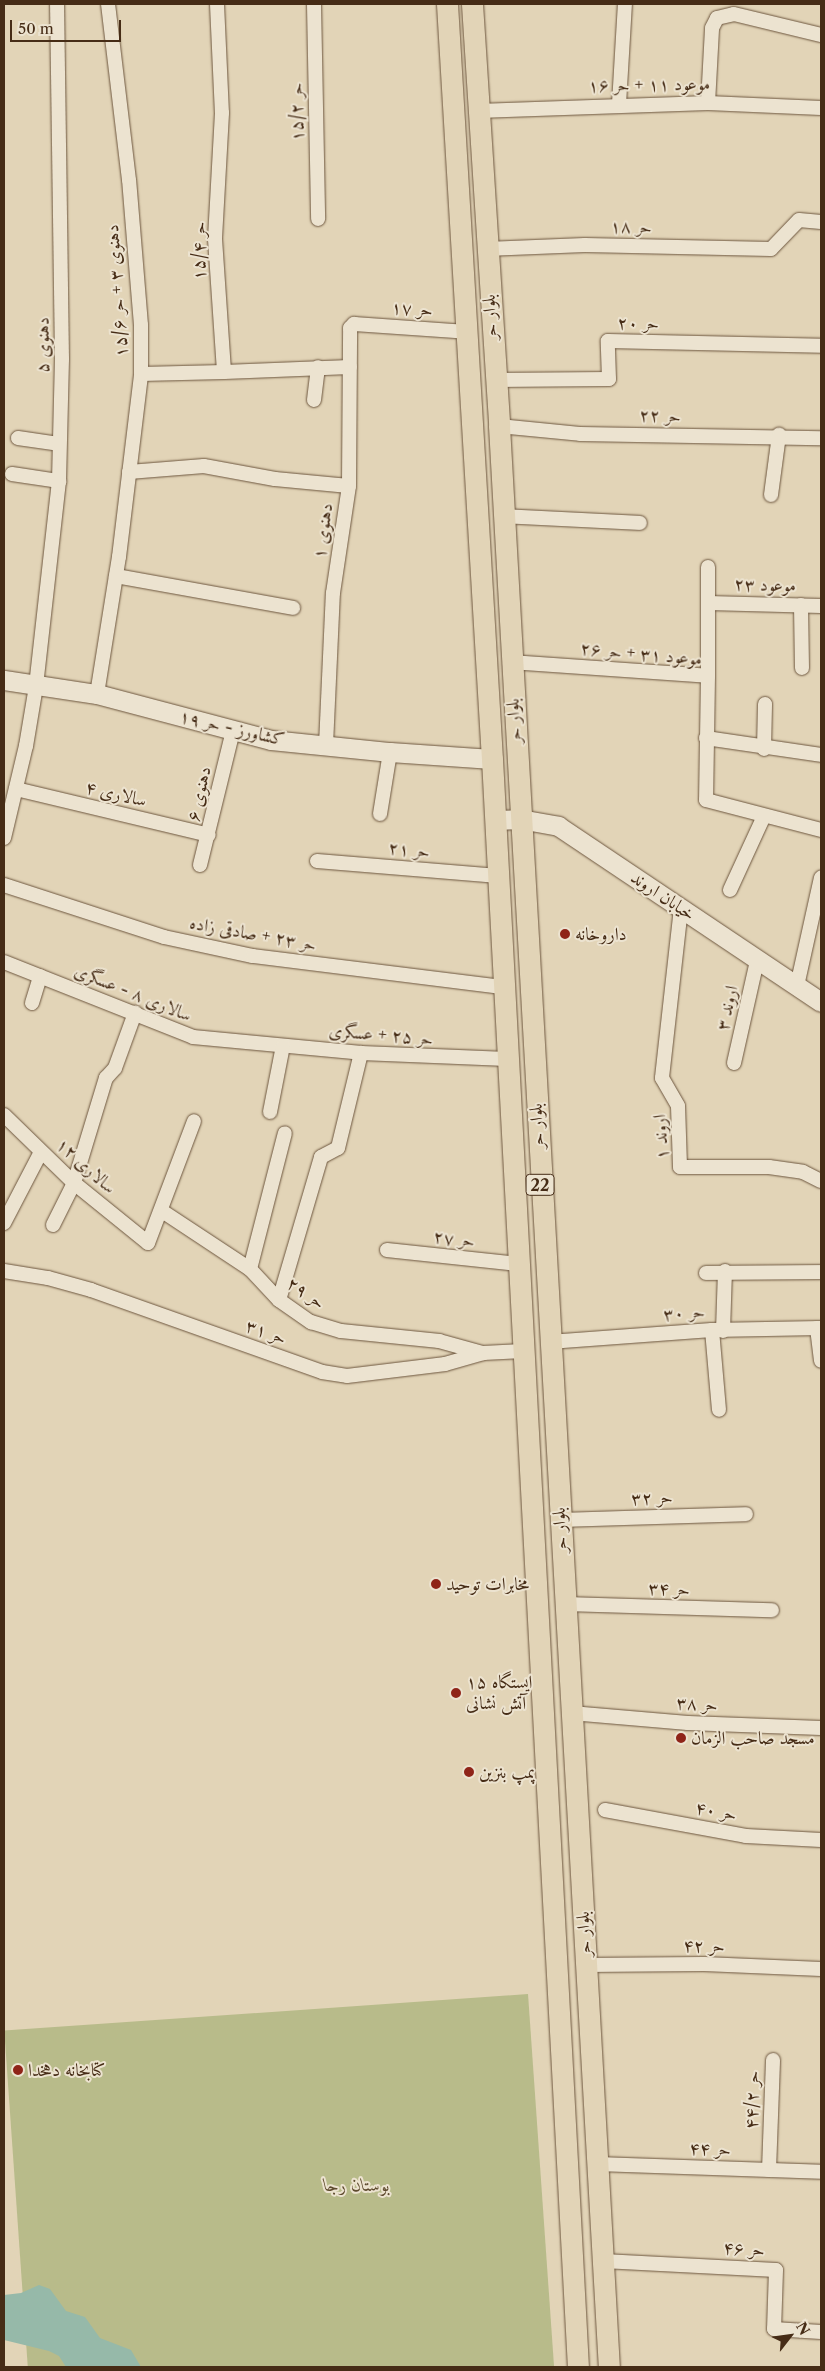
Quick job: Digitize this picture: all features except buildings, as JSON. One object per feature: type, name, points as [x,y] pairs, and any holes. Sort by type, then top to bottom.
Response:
[{"type":"main road","name":"بلوار حر","points":[[447,4],[492,759],[578,2367]]},
{"type":"main road","name":"بلوار حر","points":[[472,4],[494,380],[499,426],[510,662],[609,2367]]},
{"type":"street","name":"دهنوی ۵","points":[[4,838],[16,789],[36,686],[59,481],[58,444],[62,359],[57,4]]},
{"type":"street","name":"دهنوی ۳ + حر ۱۵/۶","points":[[97,694],[116,576],[141,374],[141,325],[129,180],[108,4]]},
{"type":"street","name":"حر ۱۵/۴","points":[[217,4],[222,113],[215,238],[224,372]]},
{"type":"street","name":"حر ۱۵/۲","points":[[314,4],[318,219]]},
{"type":"street","points":[[619,104],[625,4]]},
{"type":"street","points":[[708,103],[712,28],[717,18],[734,14],[821,35]]},
{"type":"street","name":"موعود ۱۱ + حر ۱۶","points":[[478,111],[619,104],[708,103],[821,108]]},
{"type":"street","name":"حر ۱۸","points":[[486,249],[585,245],[776,248],[790,228],[800,220],[821,222]]},
{"type":"street","name":"حر ۱۷","points":[[354,324],[467,332]]},
{"type":"street","name":"دهنوی ۱","points":[[326,745],[333,593],[349,486],[350,328],[354,324]]},
{"type":"street","name":"حر ۲۰","points":[[494,380],[609,379],[608,342],[821,346]]},
{"type":"street","points":[[141,374],[350,366]]},
{"type":"street","points":[[314,400],[318,367]]},
{"type":"street","name":"حر ۲۲","points":[[499,426],[580,434],[779,435],[821,438]]},
{"type":"street","points":[[771,495],[779,435]]},
{"type":"street","points":[[18,438],[58,444]]},
{"type":"street","points":[[129,472],[204,466],[275,479],[349,486]]},
{"type":"street","points":[[12,474],[59,481]]},
{"type":"street","points":[[503,516],[640,523]]},
{"type":"street","points":[[708,567],[708,676]]},
{"type":"street","points":[[116,576],[293,608]]},
{"type":"street","name":"موعود ۲۳","points":[[708,603],[821,606]]},
{"type":"street","points":[[801,605],[802,668]]},
{"type":"street","name":"موعود ۳۱ + حر ۲۶","points":[[510,662],[708,676],[706,800],[821,830]]},
{"type":"street","name":"کشاورز - حر ۱۹","points":[[4,680],[97,694],[233,732],[271,740],[390,752],[492,759]]},
{"type":"street","points":[[764,749],[765,704]]},
{"type":"street","name":"دهنوی ۶","points":[[200,865],[233,732]]},
{"type":"street","points":[[706,738],[764,749],[821,755]]},
{"type":"street","points":[[380,814],[390,752]]},
{"type":"street","name":"سالاری ۴","points":[[16,789],[208,835]]},
{"type":"street","points":[[730,890],[764,816]]},
{"type":"street","name":"خیابان اروند","points":[[495,820],[520,819],[558,826],[681,908],[757,962],[821,1002]]},
{"type":"street","name":"حر ۲۱","points":[[317,860],[498,876]]},
{"type":"street","points":[[797,986],[821,878]]},
{"type":"street","name":"حر ۲۳ + صادقی زاده","points":[[4,885],[164,937],[253,956],[503,987]]},
{"type":"street","name":"اروند ۱","points":[[681,908],[662,1078],[678,1106],[680,1167],[769,1167],[803,1172],[821,1181]]},
{"type":"street","name":"سالاری ۸ - عسگری","points":[[4,962],[193,1037],[252,1041]]},
{"type":"street","name":"اروند ۳","points":[[734,1063],[757,962]]},
{"type":"street","points":[[32,1003],[40,976]]},
{"type":"street","points":[[53,1226],[74,1183],[106,1078],[116,1068],[135,1013]]},
{"type":"street","name":"حر ۲۵ + عسگری","points":[[252,1041],[361,1054],[507,1059]]},
{"type":"street","points":[[270,1112],[283,1046]]},
{"type":"street","points":[[279,1300],[321,1157],[338,1148],[361,1054]]},
{"type":"street","name":"سالاری ۱۲","points":[[4,1115],[74,1183],[145,1243],[149,1242],[162,1210]]},
{"type":"street","points":[[162,1210],[194,1121]]},
{"type":"street","points":[[250,1269],[285,1133]]},
{"type":"street","points":[[4,1223],[41,1152]]},
{"type":"street","name":"حر ۲۹","points":[[162,1210],[250,1269],[279,1300],[311,1322],[341,1331],[440,1341],[483,1354]]},
{"type":"street","name":"حر ۲۷","points":[[387,1250],[518,1264]]},
{"type":"street","name":"حر ۳۱","points":[[4,1271],[48,1278],[91,1290],[322,1372],[347,1376],[445,1364],[483,1354],[523,1351]]},
{"type":"street","points":[[706,1273],[725,1271],[821,1272]]},
{"type":"street","points":[[719,1410],[718,1330],[725,1271]]},
{"type":"street","points":[[819,1328],[821,1362]]},
{"type":"street","name":"حر ۳۰","points":[[549,1342],[718,1330],[819,1328]]},
{"type":"street","name":"حر ۳۲","points":[[560,1520],[746,1514]]},
{"type":"street","name":"حر ۳۴","points":[[564,1604],[772,1610]]},
{"type":"street","name":"حر ۳۸","points":[[571,1713],[688,1723],[821,1728]]},
{"type":"street","name":"حر ۴۰","points":[[605,1810],[746,1836],[821,1840]]},
{"type":"street","name":"حر ۴۲","points":[[585,1965],[704,1964],[821,1970]]},
{"type":"street","name":"حر ۴۴/۲","points":[[769,2170],[773,2060]]},
{"type":"street","name":"حر ۴۴","points":[[597,2164],[821,2172]]},
{"type":"street","name":"حر ۴۶","points":[[603,2261],[776,2270],[774,2329],[821,2332]]},
{"type":"green space","name":"بوستان رجا","points":[[528,1994],[554,2367],[28,2367],[4,2031]]},
{"type":"shaded area","points":[[39,2285],[50,2289],[66,2311],[85,2317],[100,2338],[131,2350],[141,2367],[66,2367],[59,2356],[49,2351],[4,2340],[4,2295],[21,2293]]},
{"type":"place","name":"داروخانه","points":[[565,934]]},
{"type":"place","name":"مخابرات توحید","points":[[436,1584]]},
{"type":"place","name":"ایستگاه ۱۵ آتش نشانی","points":[[456,1693]]},
{"type":"place","name":"مسجد صاحب الزمان","points":[[681,1738]]},
{"type":"place","name":"پمپ بنزین","points":[[469,1772]]},
{"type":"place","name":"کتابخانه دهخدا","points":[[18,2070]]}]
